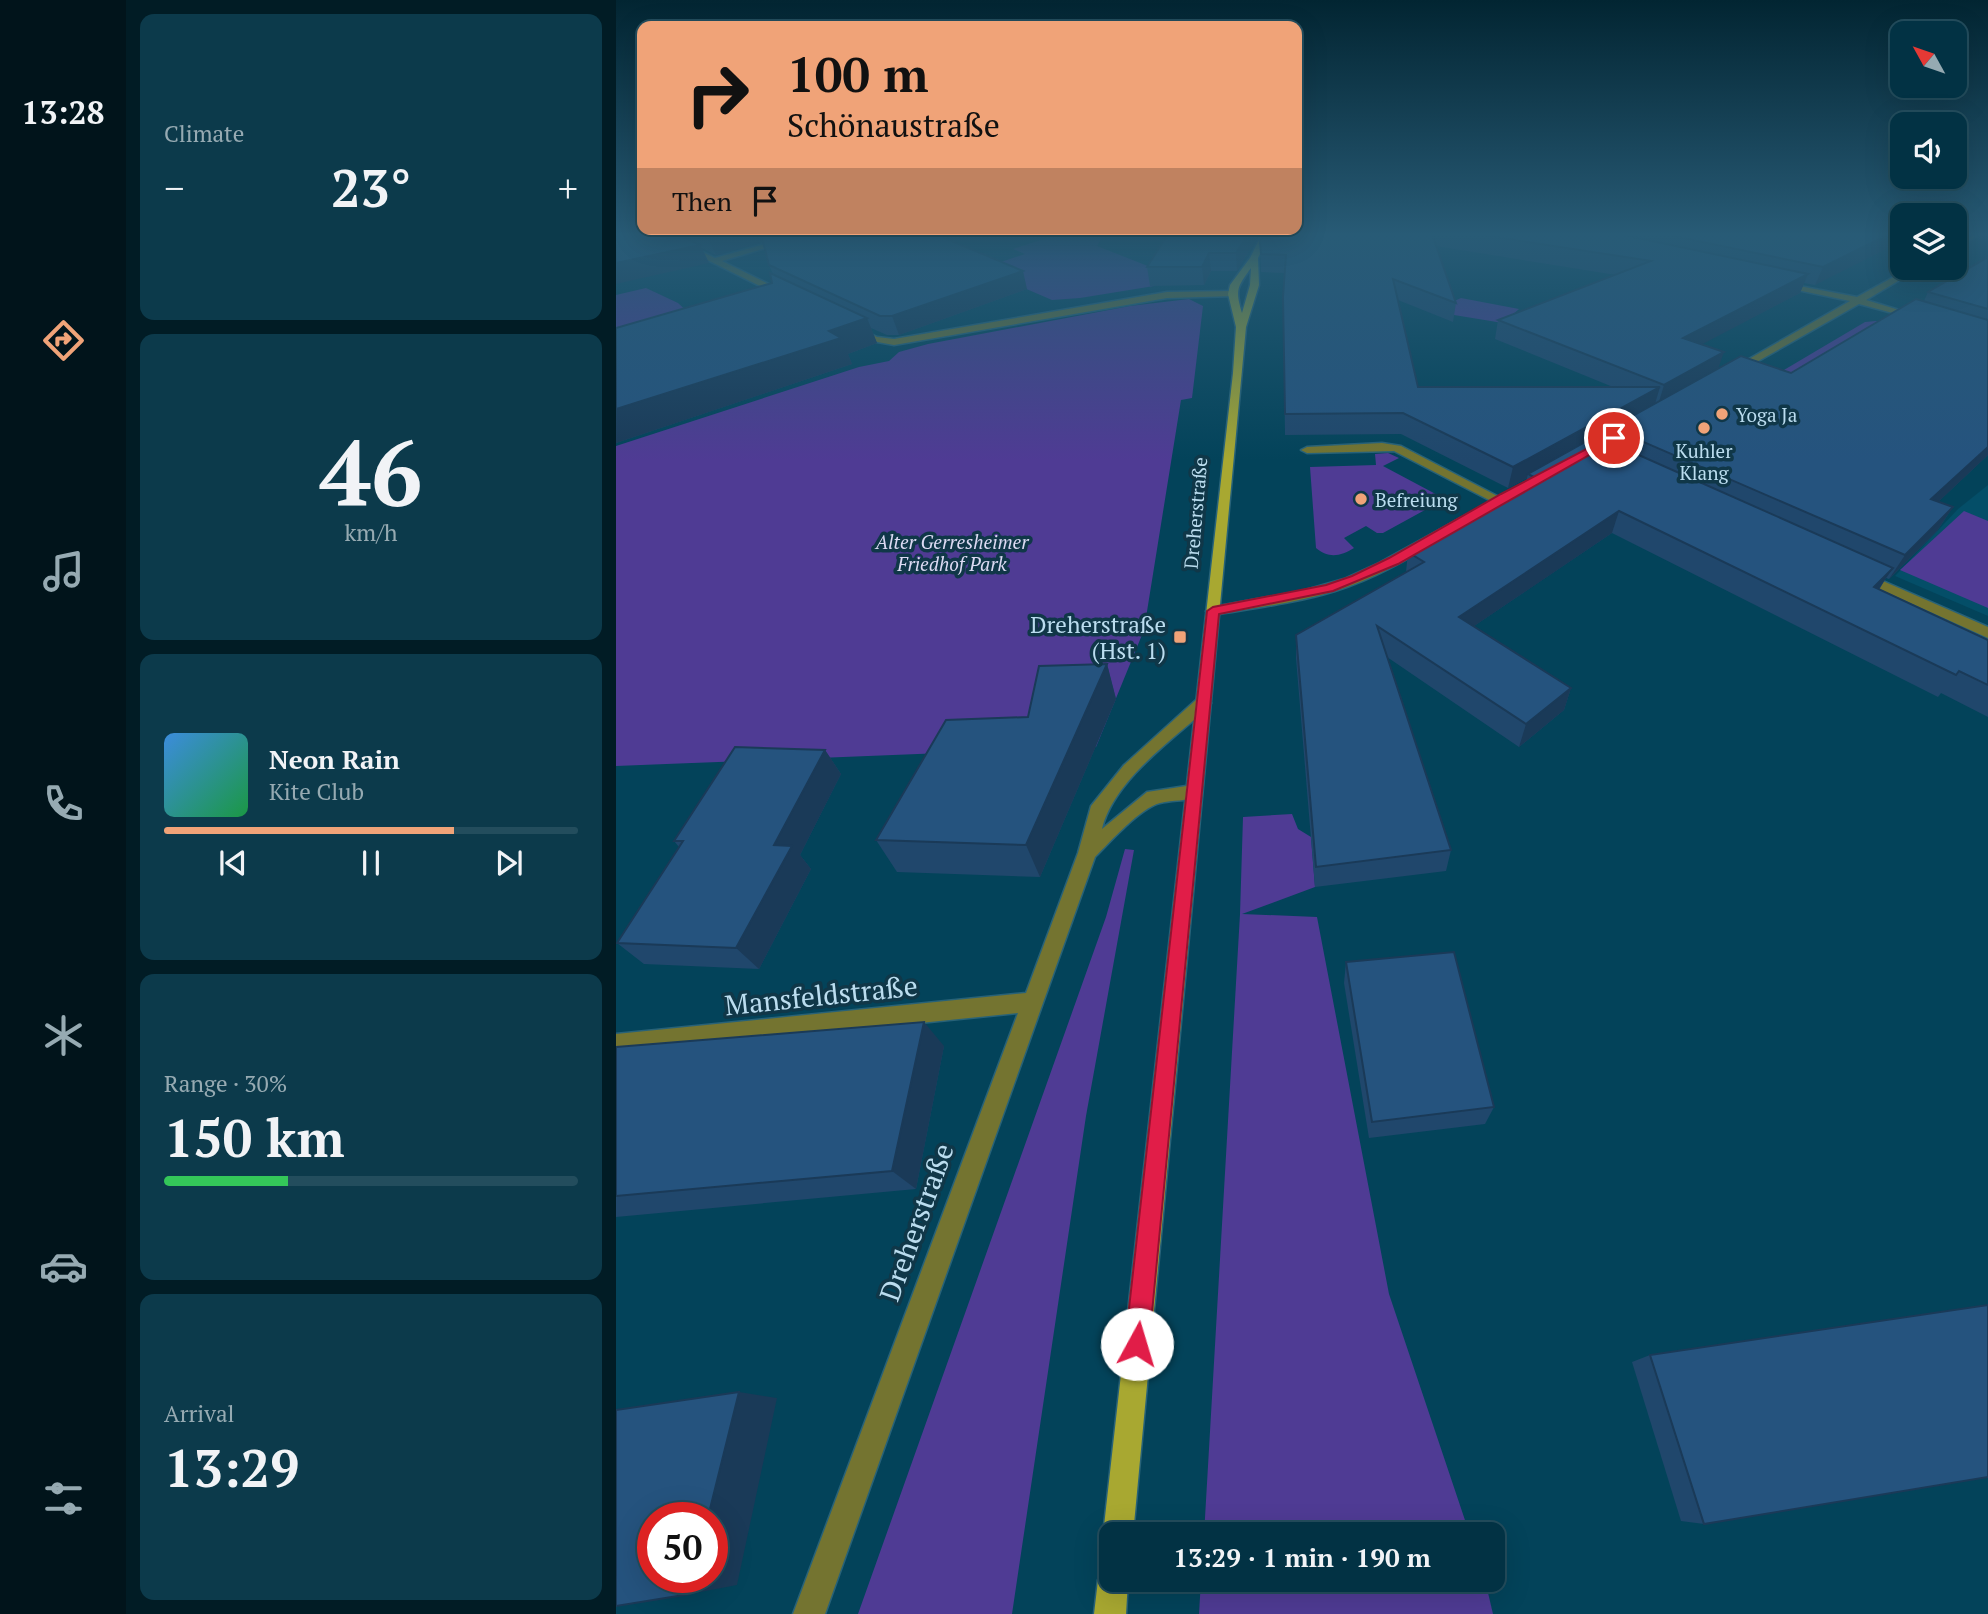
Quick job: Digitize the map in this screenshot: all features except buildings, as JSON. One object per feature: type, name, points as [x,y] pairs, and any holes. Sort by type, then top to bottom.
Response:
[{"type":"main road","name":"Dreherstraße","points":[[1236,309],[1241,327]]},
{"type":"main road","name":"Dreherstraße","points":[[1119,1522],[1193,792],[1224,531],[1241,327],[1248,309]]},
{"type":"main road","points":[[1110,1614],[1112,1592]]},
{"type":"street","points":[[843,324],[875,339],[894,341],[1082,309]]},
{"type":"street","points":[[1723,376],[1841,309]]},
{"type":"street","points":[[1887,309],[1922,320]]},
{"type":"street","points":[[1307,450],[1382,446],[1397,448],[1499,500]]},
{"type":"street","points":[[1213,611],[1329,589],[1357,578],[1394,561],[1514,491]]},
{"type":"street","points":[[1852,572],[1988,633]]},
{"type":"street","name":"Dreherstraße","points":[[809,1614],[1087,853],[1097,811],[1130,769],[1203,703]]},
{"type":"street","name":"Dreherstraße","points":[[1087,853],[1134,810],[1153,797],[1193,792]]},
{"type":"street","name":"Mansfeldstraße","points":[[616,1044],[1032,1002]]},
{"type":"shaded area","points":[[1988,485],[1988,616],[1895,576],[1958,509]]},
{"type":"green space","points":[[616,309],[685,309],[691,315],[616,373]]},
{"type":"green space","name":"Alter Gerresheimer Friedhof Park","points":[[1112,309],[1203,309],[1192,398],[1181,400],[1144,630],[1096,747],[616,766],[616,446],[859,367],[889,361],[899,352],[928,344]]},
{"type":"green space","points":[[1452,309],[1519,309],[1503,323],[1454,315]]},
{"type":"green space","points":[[1865,322],[1891,322],[1794,389],[1757,386]]},
{"type":"green space","points":[[1388,453],[1399,458],[1383,466],[1445,499],[1383,533],[1377,533],[1366,526],[1344,538],[1354,548],[1344,553],[1330,555],[1316,548],[1310,467],[1376,465],[1375,454]]},
{"type":"green space","points":[[1964,511],[1988,521],[1988,608],[1900,570]]},
{"type":"green space","points":[[1292,814],[1298,829],[1311,837],[1315,887],[1242,914],[1317,917],[1389,1294],[1466,1522],[1205,1522],[1240,914],[1243,817]]},
{"type":"green space","points":[[1125,849],[1134,850],[1086,1116],[1012,1614],[858,1614],[1106,917]]},
{"type":"green space","points":[[1200,1592],[1488,1592],[1493,1614],[1199,1614]]},
{"type":"place","name":"Yoga Ja","points":[[1722,414]]},
{"type":"place","name":"Kuhler Klang","points":[[1704,428]]},
{"type":"place","name":"Befreiung","points":[[1361,499]]},
{"type":"place","name":"Dreherstraße (Hst. 1)","points":[[1180,637]]},
{"type":"route","points":[[1137,1344],[1213,611],[1329,589],[1357,578],[1394,561],[1504,497],[1614,438]]}]
